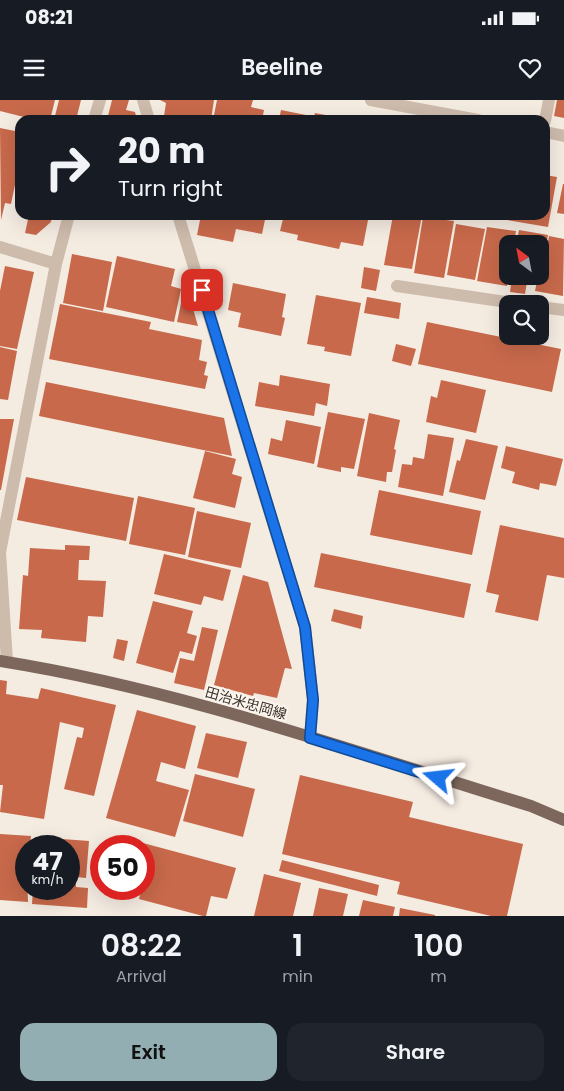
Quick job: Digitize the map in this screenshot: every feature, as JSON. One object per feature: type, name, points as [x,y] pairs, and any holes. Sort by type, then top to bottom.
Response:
[{"type":"main road","name":"田治米忠岡線","points":[[3,662],[143,690],[253,719],[530,806],[564,820]]},
{"type":"street","points":[[96,115],[100,100]]},
{"type":"street","points":[[143,100],[148,115]]},
{"type":"street","points":[[371,100],[451,115]]},
{"type":"street","points":[[546,115],[549,100]]},
{"type":"street","points":[[550,133],[564,136]]},
{"type":"street","points":[[3,662],[0,552],[56,264],[68,220]]},
{"type":"street","points":[[180,220],[305,627],[313,700],[310,738]]},
{"type":"street","points":[[0,247],[56,264]]},
{"type":"street","points":[[397,286],[499,301]]},
{"type":"street","points":[[549,308],[564,310]]},
{"type":"building","points":[[0,100],[55,100],[51,115],[16,115],[0,111]]},
{"type":"building","points":[[59,100],[81,100],[77,115],[55,115]]},
{"type":"building","points":[[112,100],[129,100],[126,110],[135,112],[136,115],[108,115]]},
{"type":"building","points":[[160,100],[214,100],[212,115],[164,115],[166,103]]},
{"type":"building","points":[[217,100],[253,100],[251,107],[264,110],[263,115],[214,115]]},
{"type":"building","points":[[557,100],[564,100],[564,118],[554,116]]},
{"type":"building","points":[[281,110],[306,115],[280,115]]},
{"type":"building","points":[[0,128],[15,131],[15,185],[11,204],[5,203],[1,220]]},
{"type":"building","points":[[550,176],[557,177],[550,216]]},
{"type":"building","points":[[564,184],[564,214],[557,213]]},
{"type":"building","points":[[28,220],[51,220],[36,235],[25,233]]},
{"type":"building","points":[[200,220],[265,220],[262,234],[236,229],[233,242],[197,235]]},
{"type":"building","points":[[283,220],[368,220],[363,246],[341,242],[339,249],[297,240],[298,235],[280,231]]},
{"type":"building","points":[[392,220],[421,220],[412,269],[384,265]]},
{"type":"building","points":[[423,220],[454,221],[444,278],[414,273]]},
{"type":"building","points":[[507,220],[549,220],[548,227]]},
{"type":"building","points":[[456,224],[485,229],[475,280],[447,275]]},
{"type":"building","points":[[487,227],[516,231],[515,235],[499,235],[499,285],[477,281]]},
{"type":"building","points":[[519,230],[548,235],[518,235]]},
{"type":"building","points":[[549,236],[564,239],[563,296],[535,291],[536,285],[549,285]]},
{"type":"building","points":[[72,254],[112,262],[103,311],[63,303]]},
{"type":"building","points":[[117,256],[175,269],[171,286],[181,289],[174,322],[106,307]]},
{"type":"building","points":[[5,266],[34,272],[17,349],[0,346],[0,291]]},
{"type":"building","points":[[364,267],[380,270],[376,291],[361,288]]},
{"type":"building","points":[[233,283],[286,294],[282,317],[285,318],[281,336],[238,327],[241,313],[228,310]]},
{"type":"building","points":[[511,285],[526,285],[525,294],[510,292]]},
{"type":"building","points":[[183,294],[189,295],[198,326],[177,322]]},
{"type":"building","points":[[316,295],[361,303],[351,356],[324,351],[325,347],[307,344]]},
{"type":"building","points":[[367,297],[401,303],[399,319],[364,313]]},
{"type":"building","points":[[60,304],[151,322],[149,329],[202,340],[199,360],[207,362],[204,375],[208,376],[205,389],[49,359]]},
{"type":"building","points":[[427,322],[499,337],[499,345],[541,345],[561,349],[552,392],[418,364]]},
{"type":"building","points":[[396,344],[416,349],[411,366],[392,361]]},
{"type":"building","points":[[0,347],[17,351],[8,400],[0,399]]},
{"type":"building","points":[[280,375],[330,384],[327,406],[316,403],[314,416],[255,406],[259,382],[279,386]]},
{"type":"building","points":[[441,380],[486,390],[476,433],[426,422],[431,396],[437,398]]},
{"type":"building","points":[[46,382],[224,418],[232,456],[39,416]]},
{"type":"building","points":[[328,412],[365,419],[354,469],[341,467],[341,472],[317,467]]},
{"type":"building","points":[[369,413],[400,420],[394,449],[396,450],[392,472],[387,472],[386,482],[357,476]]},
{"type":"building","points":[[0,419],[14,419],[1,490],[0,490]]},
{"type":"building","points":[[286,420],[321,427],[314,464],[268,454],[271,438],[282,441]]},
{"type":"building","points":[[428,434],[454,438],[443,496],[398,487],[402,464],[412,465],[413,457],[424,459]]},
{"type":"building","points":[[466,439],[498,446],[485,500],[449,492],[457,460],[460,461]]},
{"type":"building","points":[[506,446],[563,459],[556,486],[540,483],[539,490],[512,483],[515,472],[501,468]]},
{"type":"building","points":[[205,451],[236,459],[232,474],[242,477],[235,508],[193,498]]},
{"type":"building","points":[[26,477],[134,498],[126,541],[17,520]]},
{"type":"building","points":[[379,490],[481,511],[472,555],[370,535]]},
{"type":"building","points":[[138,496],[195,508],[185,555],[129,544]]},
{"type":"building","points":[[197,511],[251,523],[241,568],[188,557]]},
{"type":"building","points":[[500,525],[564,538],[564,578],[547,575],[538,621],[495,612],[499,595],[486,592]]},
{"type":"building","points":[[65,545],[90,546],[89,560],[79,560],[78,580],[106,581],[103,617],[88,616],[86,642],[41,638],[42,630],[19,629],[23,575],[28,576],[30,548],[65,550]]},
{"type":"building","points":[[321,553],[471,584],[464,618],[314,587]]},
{"type":"building","points":[[164,554],[231,570],[223,601],[204,596],[201,605],[154,594]]},
{"type":"building","points":[[243,575],[268,582],[292,669],[285,668],[277,698],[254,693],[253,696],[214,685]]},
{"type":"building","points":[[153,601],[193,611],[187,633],[197,636],[192,654],[180,651],[173,673],[136,663]]},
{"type":"building","points":[[334,609],[363,616],[361,629],[331,621]]},
{"type":"building","points":[[202,627],[218,630],[204,690],[174,683],[180,658],[194,661]]},
{"type":"building","points":[[117,639],[128,641],[124,661],[113,658]]},
{"type":"building","points":[[0,680],[7,681],[6,694],[38,699],[41,688],[116,705],[94,796],[64,789],[77,737],[82,738],[84,728],[60,722],[44,819],[0,812],[3,785],[0,785]]},
{"type":"building","points":[[137,710],[196,726],[185,769],[161,762],[156,781],[189,790],[175,837],[106,818]]},
{"type":"building","points":[[206,733],[247,742],[238,778],[197,768]]},
{"type":"building","points":[[195,774],[255,789],[243,837],[183,821]]},
{"type":"building","points":[[300,775],[413,802],[409,817],[523,844],[507,916],[491,916],[397,894],[400,882],[282,854]]},
{"type":"building","points":[[0,834],[16,835],[15,900],[28,900],[28,902],[0,900]]},
{"type":"building","points":[[80,840],[89,841],[86,878],[80,877]]},
{"type":"building","points":[[155,846],[236,868],[227,899],[211,896],[206,916],[143,900],[155,900]]},
{"type":"building","points":[[282,860],[379,885],[377,896],[279,871]]},
{"type":"building","points":[[264,874],[301,883],[293,916],[254,916]]},
{"type":"building","points":[[80,887],[88,888],[87,908],[32,904],[32,900],[80,900]]},
{"type":"building","points":[[319,888],[348,894],[343,916],[313,916]]},
{"type":"building","points":[[363,900],[395,907],[393,916],[359,916]]},
{"type":"building","points":[[400,908],[435,915],[435,916],[399,916]]},
{"type":"route","points":[[202,290],[305,627],[313,700],[310,738],[438,778]]}]
